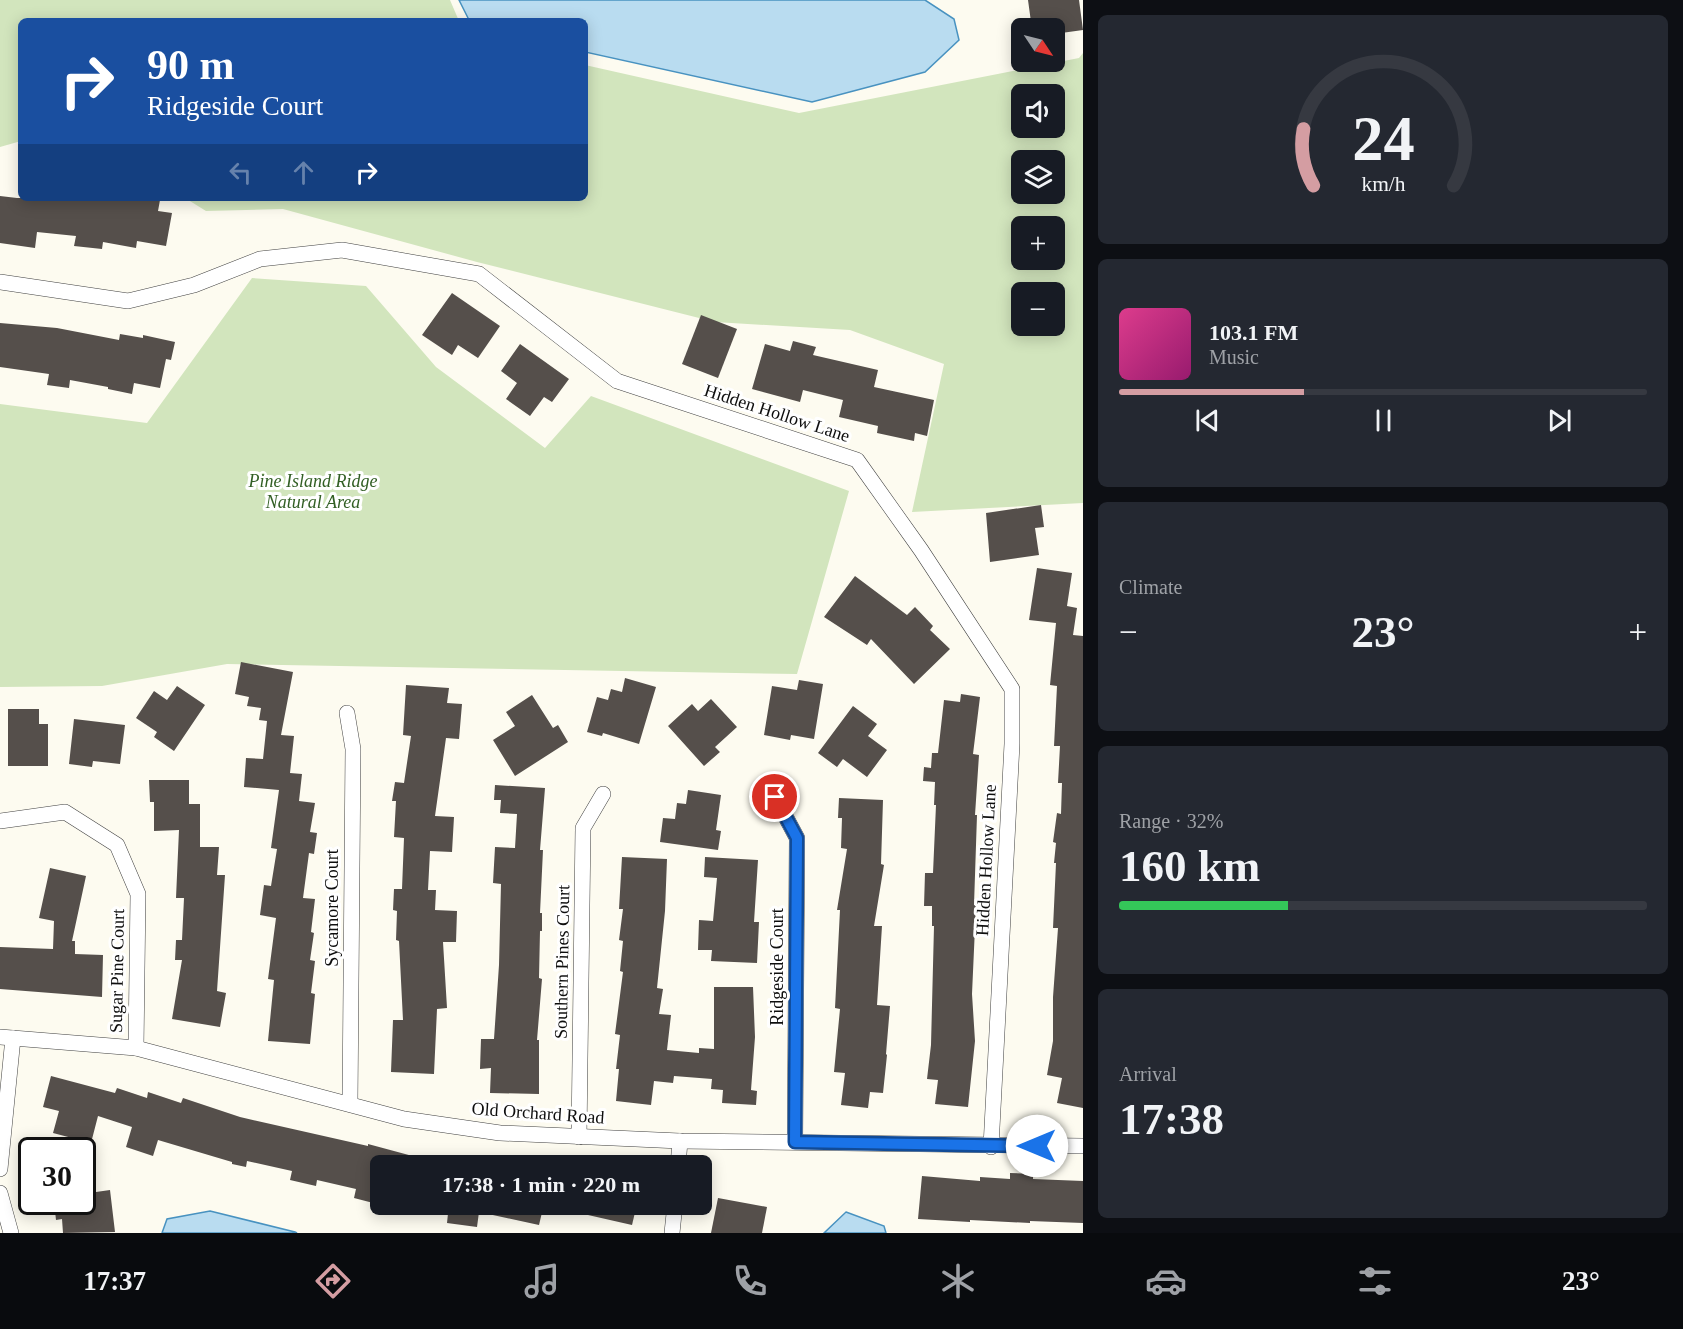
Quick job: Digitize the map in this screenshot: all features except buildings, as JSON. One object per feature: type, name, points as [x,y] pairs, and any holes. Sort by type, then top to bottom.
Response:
[{"type":"street","name":"Hidden Hollow Lane","points":[[0,282],[128,301],[194,285],[260,259],[342,250],[479,274],[617,381],[857,460],[915,542],[1012,689],[1012,744],[991,1147]]},
{"type":"street","name":"Sycamore Court","points":[[347,713],[353,749],[350,1104]]},
{"type":"street","name":"Southern Pines Court","points":[[579,1137],[583,828],[603,794]]},
{"type":"street","name":"Ridgeside Court","points":[[775,797],[797,838],[795,1142]]},
{"type":"street","name":"Sugar Pine Court","points":[[0,821],[65,812],[117,845],[138,894],[136,1048]]},
{"type":"street","name":"Old Orchard Road","points":[[6,1037],[136,1048],[404,1119],[500,1133],[680,1142],[795,1142],[991,1147],[1083,1146]]},
{"type":"street","points":[[0,1169],[6,1037]]},
{"type":"street","points":[[679,1155],[680,1142]]},
{"type":"street","points":[[0,1193],[11,1233]]},
{"type":"street","points":[[672,1233],[674,1215]]},
{"type":"green space","points":[[0,0],[450,0],[458,18],[18,18],[18,142],[0,147]]},
{"type":"green space","points":[[1083,53],[1083,503],[912,512],[944,364],[850,330],[715,322],[477,262],[283,209],[206,211],[190,201],[588,201],[588,66],[799,113],[1011,71],[1065,72],[1065,61],[1079,58]]},
{"type":"green space","name":"Pine Island Ridge Natural Area","points":[[252,278],[366,286],[436,367],[545,448],[591,396],[849,491],[797,674],[227,664],[102,686],[0,687],[0,404],[147,423]]},
{"type":"water","points":[[459,0],[925,0],[954,19],[959,40],[925,72],[812,102],[588,53],[588,18],[468,18]]},
{"type":"water","points":[[210,1211],[297,1233],[162,1233],[167,1219]]},
{"type":"water","points":[[846,1212],[884,1226],[886,1233],[824,1233]]},
{"type":"route","points":[[775,797],[797,838],[795,1142],[1037,1146]]}]
